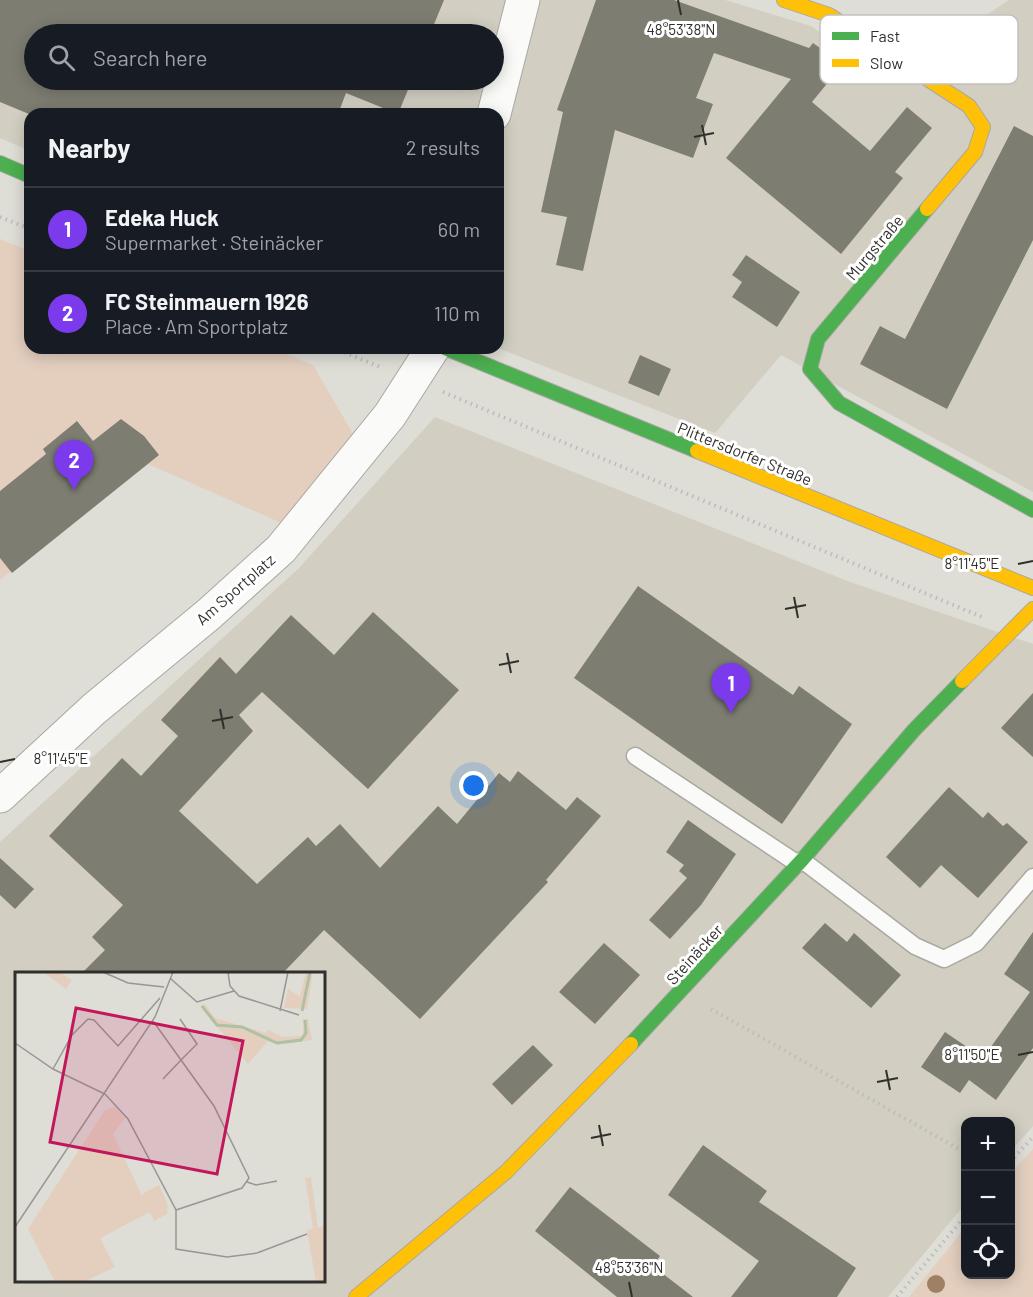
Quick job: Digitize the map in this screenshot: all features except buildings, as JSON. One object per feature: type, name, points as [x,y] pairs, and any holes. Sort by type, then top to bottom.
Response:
[{"type":"street","points":[[504,75],[523,0]]},
{"type":"street","name":"Murgstraße","points":[[784,0],[829,15]]},
{"type":"street","name":"Murgstraße","points":[[935,84],[969,106],[983,127],[975,152],[818,339],[810,369],[838,403],[1033,510]]},
{"type":"street","points":[[496,108],[500,90]]},
{"type":"street","points":[[0,163],[24,173]]},
{"type":"street","name":"Am Sportplatz","points":[[0,796],[94,709],[209,614],[281,549],[390,415],[415,380],[430,354]]},
{"type":"street","name":"Plittersdorfer Straße","points":[[460,354],[1033,588]]},
{"type":"street","name":"Steinäcker","points":[[356,1297],[506,1172],[681,993],[800,862],[914,730],[1010,629],[1033,609]]},
{"type":"lane","points":[[635,756],[800,862],[915,946],[944,959],[976,943],[1033,877]]},
{"type":"path","points":[[0,217],[24,227]]},
{"type":"path","points":[[348,354],[1010,629]]},
{"type":"path","points":[[681,993],[961,1151]]},
{"type":"path","points":[[1015,1157],[1033,1137]]},
{"type":"path","points":[[897,1297],[961,1221]]},
{"type":"shaded area","points":[[0,0],[725,0],[811,26],[820,33],[820,84],[1018,84],[1018,15],[986,15],[1009,0],[1033,0],[1033,492],[781,355],[715,433],[504,350],[504,108],[24,108],[24,148],[0,138]]},
{"type":"shaded area","points":[[0,239],[24,249],[24,354],[286,354],[313,365],[356,439],[286,525],[148,464],[0,580]]},
{"type":"shaded area","points":[[435,417],[850,582],[1033,644],[1033,1126],[1015,1146],[1015,1117],[961,1117],[961,1209],[888,1297],[0,1297],[0,842],[299,568]]},
{"type":"shaded area","points":[[1033,1149],[1033,1297],[909,1297],[961,1233],[961,1279],[1015,1279],[1015,1169]]},
{"type":"traffic: fast","points":[[0,163],[24,173]]},
{"type":"traffic: fast","points":[[927,209],[818,339],[810,369],[839,403],[1033,510]]},
{"type":"traffic: fast","points":[[460,354],[697,451]]},
{"type":"traffic: fast","points":[[631,1044],[802,860],[914,730],[962,681]]},
{"type":"traffic: slow","points":[[784,0],[829,15]]},
{"type":"traffic: slow","points":[[927,209],[975,152],[983,127],[969,106],[935,84]]},
{"type":"traffic: slow","points":[[697,451],[1033,588]]},
{"type":"traffic: slow","points":[[962,681],[1033,609]]},
{"type":"traffic: slow","points":[[356,1297],[506,1172],[631,1044]]},
{"type":"place","name":"FC Steinmauern 1926","points":[[74,490]]},
{"type":"place","name":"Edeka Huck","points":[[731,713]]}]
